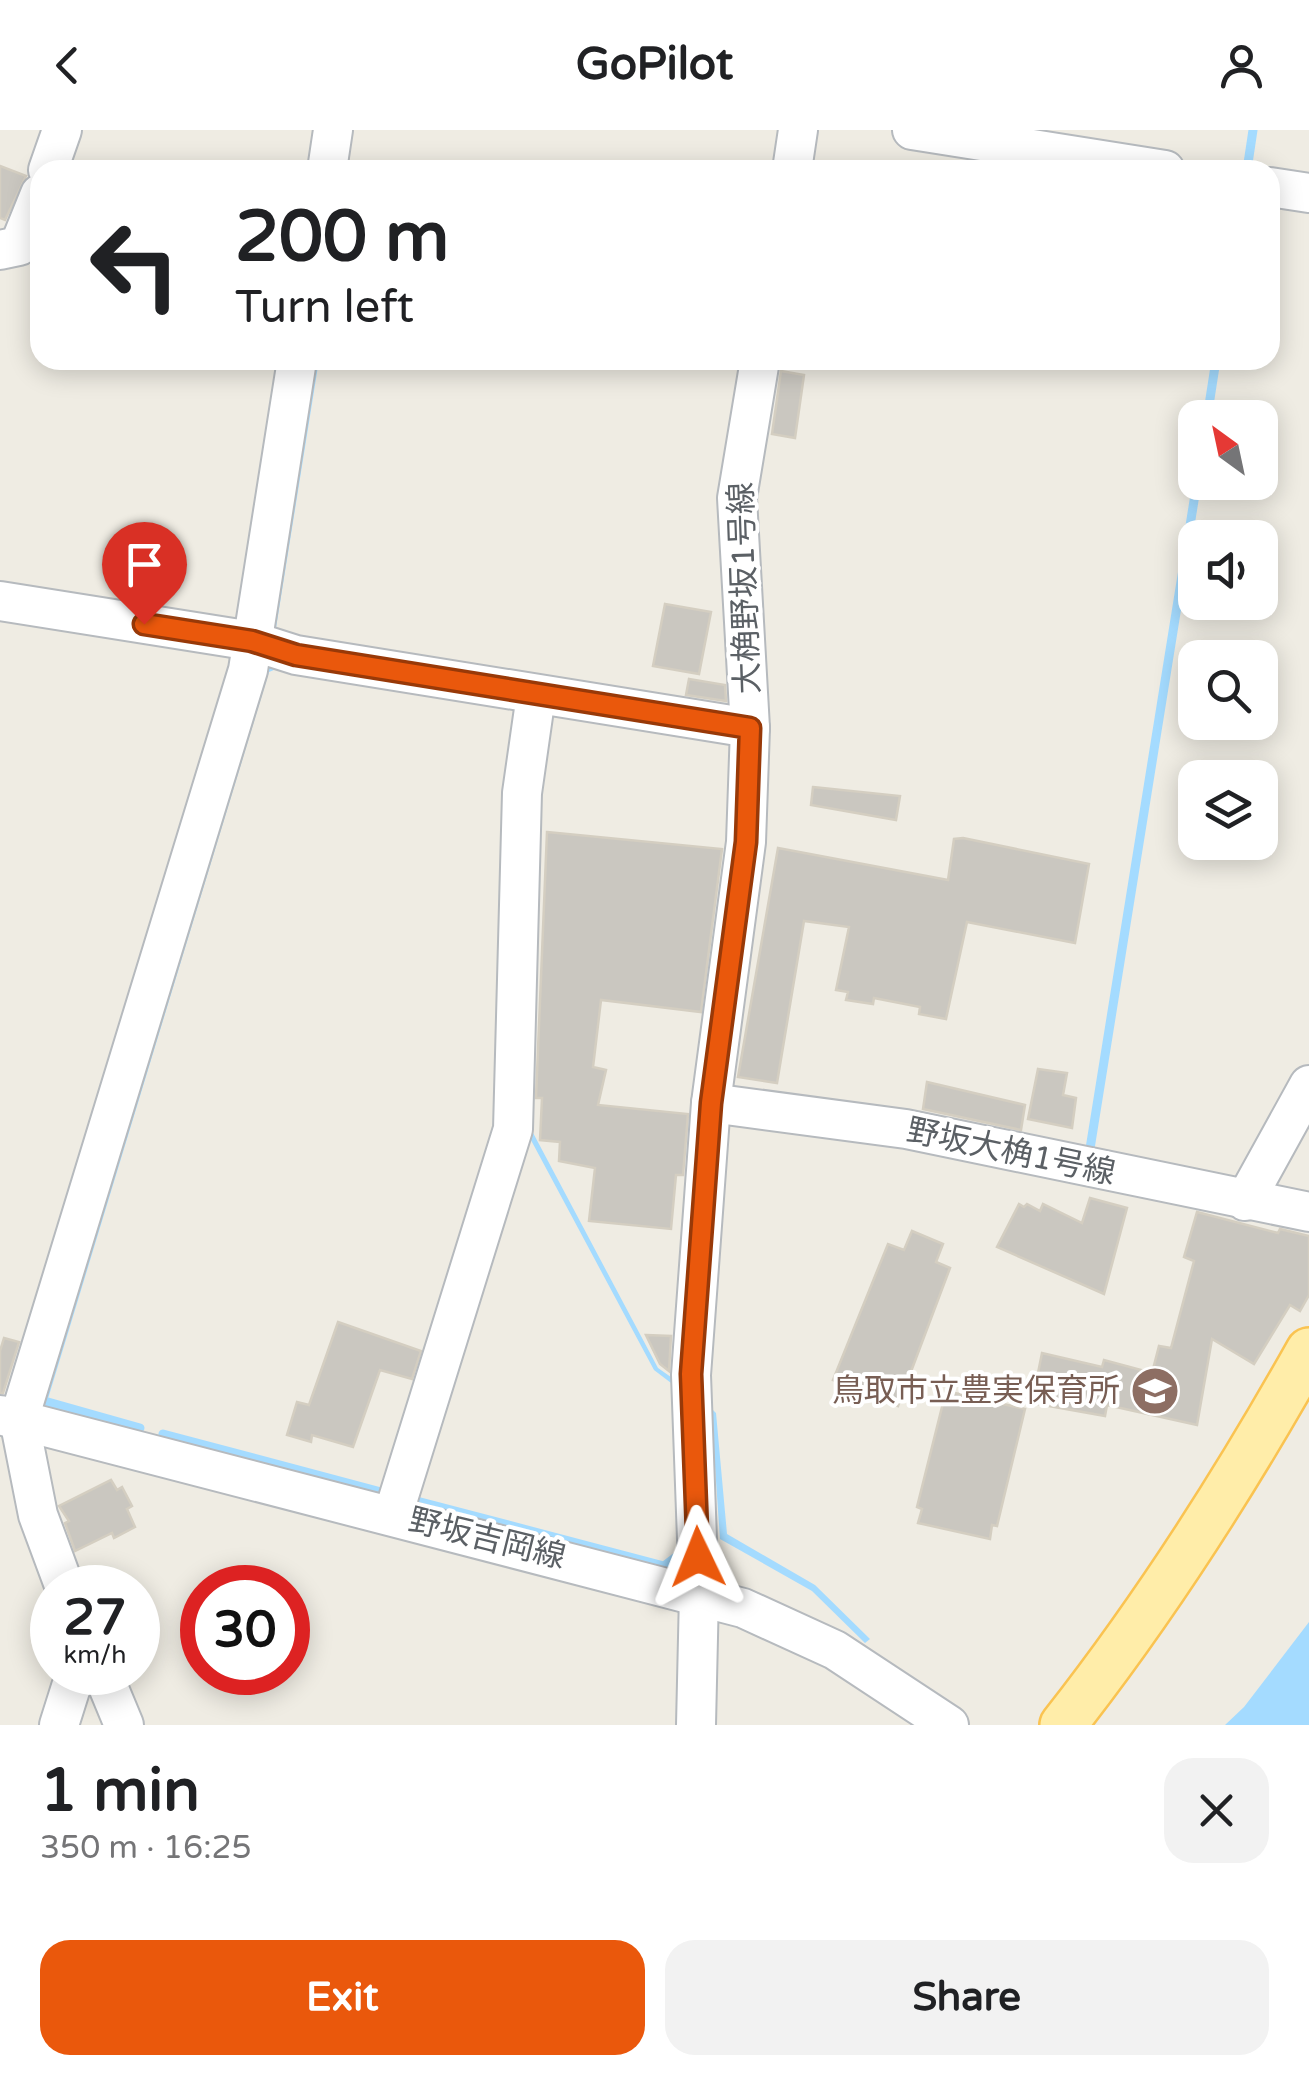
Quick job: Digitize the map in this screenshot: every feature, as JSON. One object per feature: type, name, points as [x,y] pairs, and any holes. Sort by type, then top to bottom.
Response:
[{"type":"main road","points":[[1064,1725],[1212,1513],[1309,1351]]},
{"type":"street","points":[[52,160],[62,130]]},
{"type":"street","points":[[328,160],[333,130]]},
{"type":"street","points":[[794,160],[798,130]]},
{"type":"street","points":[[912,130],[1102,160]]},
{"type":"street","points":[[1280,189],[1309,193]]},
{"type":"street","points":[[0,250],[19,246],[30,219]]},
{"type":"street","points":[[56,1565],[10,1417],[248,670],[294,370]]},
{"type":"street","name":"大桷野坂1号線","points":[[696,1725],[699,1594],[691,1374],[711,1103],[746,842],[750,728],[736,498],[758,370]]},
{"type":"street","points":[[0,600],[252,641],[296,655],[750,728]]},
{"type":"street","points":[[393,1515],[513,1129],[522,792],[536,695]]},
{"type":"street","points":[[1245,1201],[1309,1085]]},
{"type":"street","name":"野坂大桷1号線","points":[[711,1103],[906,1130],[1309,1212]]},
{"type":"street","name":"野坂吉岡線","points":[[10,1417],[743,1608],[836,1650],[948,1725]]},
{"type":"street","points":[[58,1725],[68,1695]]},
{"type":"street","points":[[112,1695],[124,1725]]},
{"type":"water","points":[[308,370],[317,370],[276,628],[281,667],[269,672],[47,1402],[41,1402]]},
{"type":"water","points":[[517,1114],[523,1114],[658,1368],[678,1382],[675,1386],[654,1370]]},
{"type":"water","points":[[711,1408],[716,1413],[727,1534],[815,1585],[870,1639],[865,1643],[812,1591],[720,1539]]},
{"type":"water","points":[[1309,1622],[1309,1725],[1225,1725],[1244,1707]]},
{"type":"building","points":[[0,166],[26,176],[5,220],[0,218]]},
{"type":"building","points":[[781,371],[804,375],[795,438],[772,434]]},
{"type":"building","points":[[665,604],[711,612],[699,674],[653,666]]},
{"type":"building","points":[[689,679],[725,685],[726,701],[686,695]]},
{"type":"building","points":[[813,787],[900,796],[896,820],[811,805]]},
{"type":"building","points":[[547,832],[722,849],[701,1012],[601,1000],[593,1067],[606,1070],[598,1105],[688,1114],[683,1175],[676,1175],[671,1229],[589,1221],[595,1168],[559,1161],[560,1142],[540,1140],[542,1098],[536,1098]]},
{"type":"building","points":[[954,839],[1089,864],[1075,943],[967,922],[946,1019],[919,1014],[920,1007],[874,998],[873,1004],[846,1000],[848,992],[836,990],[849,927],[804,921],[777,1083],[738,1077],[778,848],[948,880]]},
{"type":"building","points":[[1038,1069],[1067,1073],[1063,1095],[1076,1098],[1072,1128],[1028,1119]]},
{"type":"building","points":[[927,1082],[1025,1105],[1021,1130],[923,1109]]},
{"type":"building","points":[[1090,1198],[1127,1208],[1104,1294],[997,1247],[1019,1204],[1040,1211],[1043,1204],[1082,1223]]},
{"type":"building","points":[[1197,1212],[1278,1233],[1280,1229],[1309,1236],[1309,1295],[1300,1311],[1290,1305],[1254,1364],[1212,1339],[1197,1425],[1107,1405],[1105,1416],[1032,1403],[1042,1353],[1102,1367],[1104,1360],[1152,1373],[1159,1346],[1171,1348],[1194,1261],[1184,1257]]},
{"type":"building","points":[[912,1231],[943,1244],[936,1262],[950,1268],[898,1406],[833,1380],[888,1244],[904,1250]]},
{"type":"building","points":[[338,1322],[421,1351],[412,1379],[380,1370],[353,1447],[312,1435],[311,1442],[287,1435],[297,1402],[309,1405]]},
{"type":"building","points":[[646,1335],[671,1336],[669,1371],[660,1364]]},
{"type":"building","points":[[4,1338],[19,1342],[0,1393],[0,1351]]},
{"type":"building","points":[[946,1391],[1025,1409],[997,1526],[992,1525],[990,1539],[918,1523],[922,1509],[917,1507]]},
{"type":"building","points":[[111,1480],[117,1490],[122,1487],[132,1506],[127,1509],[135,1527],[75,1551],[65,1523],[69,1521],[59,1506]]},
{"type":"waterway","points":[[1248,160],[1253,130]]},
{"type":"waterway","points":[[1210,400],[1214,370]]},
{"type":"waterway","points":[[1089,1155],[1194,500]]},
{"type":"waterway","points":[[48,1402],[140,1428]]},
{"type":"waterway","points":[[163,1434],[385,1493]]},
{"type":"waterway","points":[[413,1500],[664,1566],[685,1550]]},
{"type":"place","name":"鳥取市立豊実保育所","points":[[1155,1391]]},
{"type":"route","points":[[144,624],[252,641],[296,655],[750,728],[746,842],[711,1103],[691,1374],[698,1557]]}]
